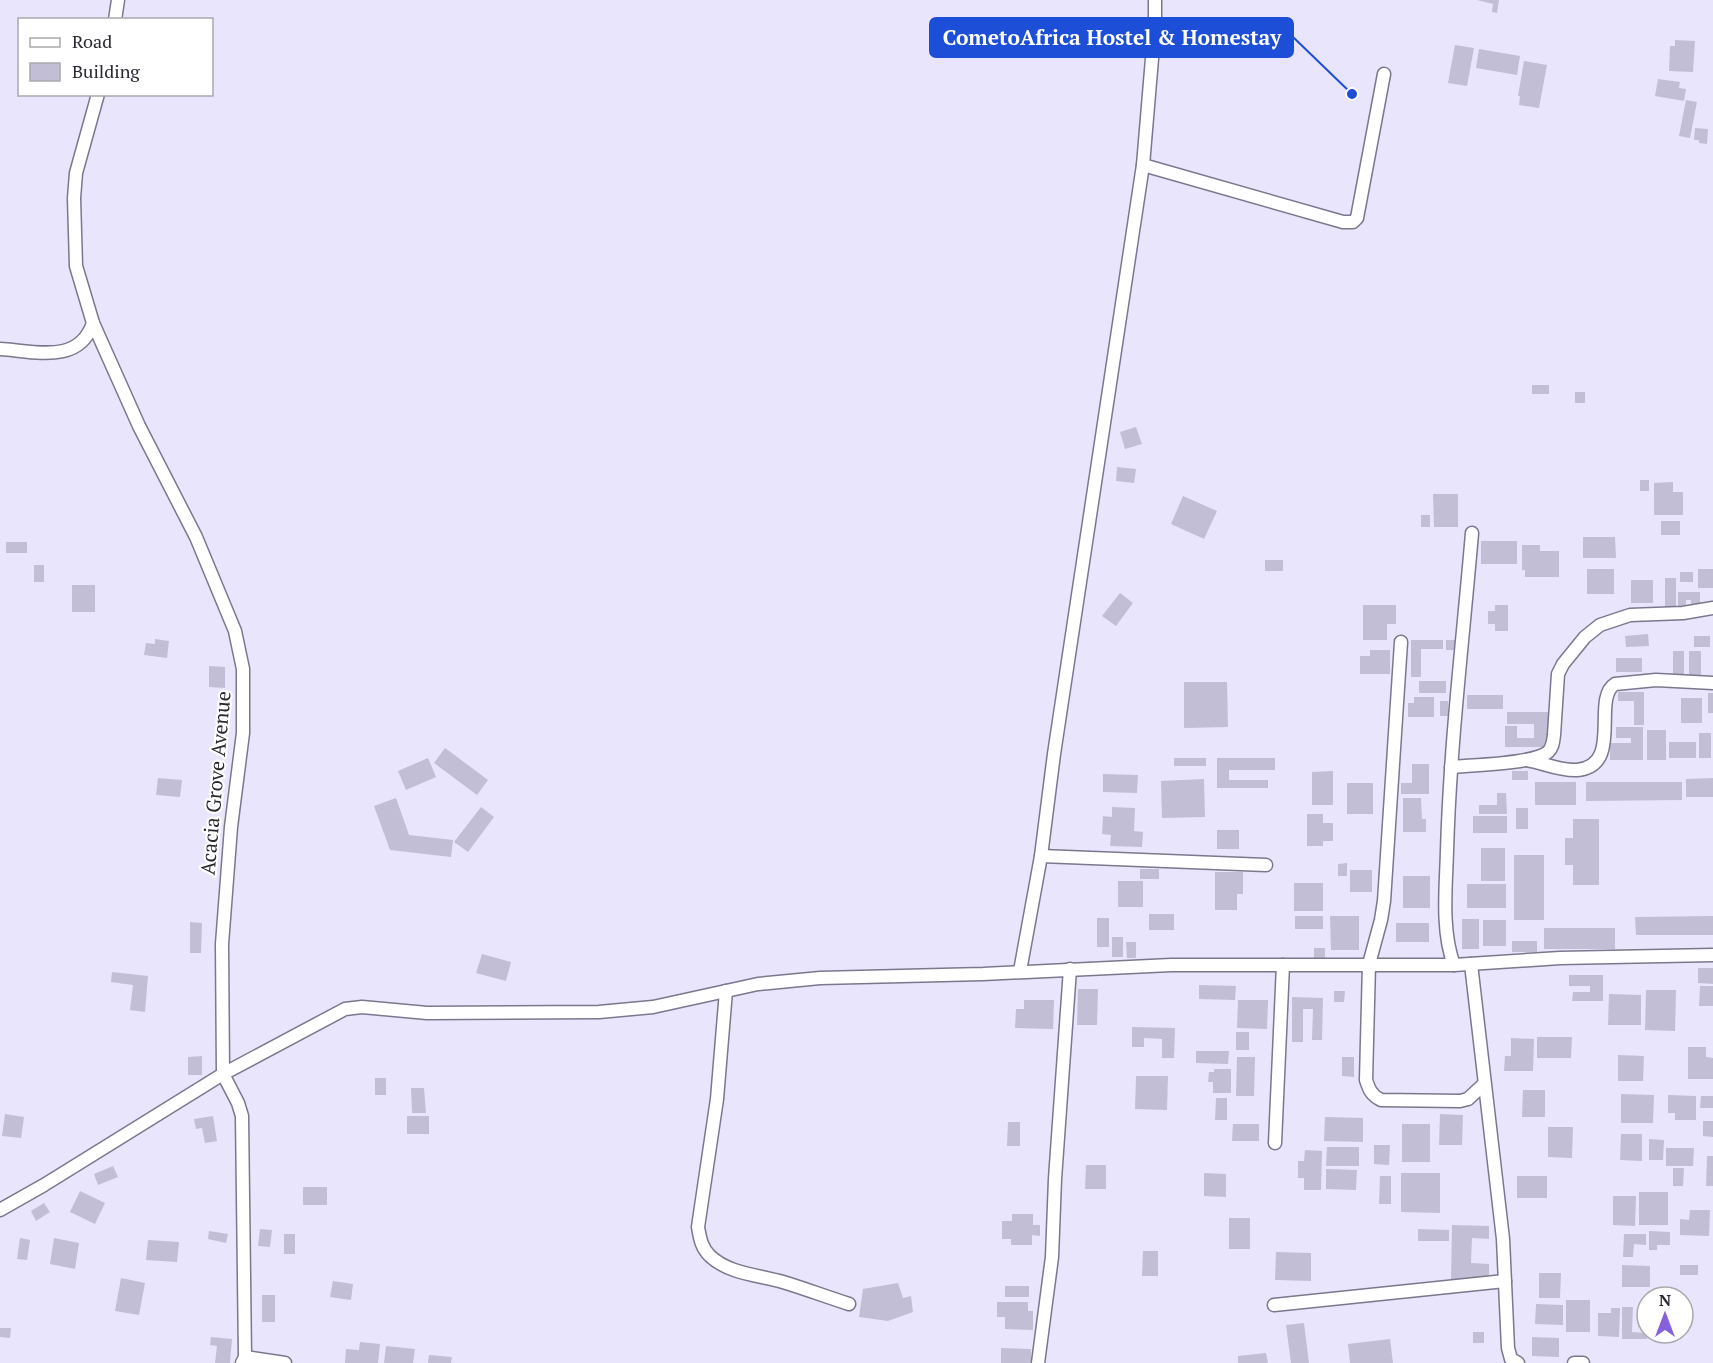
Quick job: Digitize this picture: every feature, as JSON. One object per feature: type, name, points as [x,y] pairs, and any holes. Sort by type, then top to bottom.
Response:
[{"type":"street","points":[[115,18],[118,0]]},
{"type":"street","points":[[1020,971],[1041,856],[1054,754],[1143,165],[1155,0]]},
{"type":"street","points":[[1143,165],[1343,222],[1353,222],[1357,218],[1384,74]]},
{"type":"street","name":"Acacia Grove Avenue","points":[[97,96],[76,173],[74,198],[76,267],[93,323],[139,426],[196,537],[235,631],[243,669],[243,733],[231,827],[222,944],[223,1074],[242,1116],[243,1360]]},
{"type":"street","points":[[0,349],[56,353],[70,350],[81,344],[90,334],[93,323]]},
{"type":"street","points":[[1454,965],[1450,954],[1446,907],[1451,767],[1472,533]]},
{"type":"street","points":[[1451,767],[1525,760],[1543,755],[1550,750],[1554,735],[1558,674],[1563,664],[1585,637],[1600,625],[1630,615],[1683,613],[1713,609]]},
{"type":"street","points":[[1401,642],[1384,901],[1369,964],[1366,1080],[1375,1097],[1381,1100],[1460,1101],[1468,1099],[1484,1084]]},
{"type":"street","points":[[1525,760],[1566,770],[1580,770],[1592,765],[1599,756],[1605,741],[1606,694],[1615,684],[1656,680],[1713,683]]},
{"type":"street","points":[[1041,856],[1266,865]]},
{"type":"street","points":[[0,1210],[223,1074],[345,1009],[362,1007],[427,1013],[599,1012],[653,1007],[758,984],[820,978],[983,974],[1171,965],[1454,965],[1560,958],[1713,955]]},
{"type":"street","points":[[1471,964],[1503,1239],[1508,1348],[1511,1359],[1518,1363]]},
{"type":"street","points":[[1275,1143],[1283,965]]},
{"type":"street","points":[[1038,1363],[1052,1257],[1055,1179],[1070,969]]},
{"type":"street","points":[[726,991],[717,1099],[698,1227],[701,1245],[710,1256],[722,1264],[849,1304]]},
{"type":"street","points":[[1274,1305],[1505,1281]]},
{"type":"street","points":[[243,1360],[285,1363]]},
{"type":"street","points":[[1574,1363],[1583,1363]]},
{"type":"building","points":[[1477,0],[1499,0],[1497,13],[1492,12],[1493,4]]},
{"type":"building","points":[[1675,40],[1695,41],[1693,72],[1669,71],[1670,46],[1675,46]]},
{"type":"building","points":[[1455,45],[1474,48],[1467,86],[1448,83]]},
{"type":"building","points":[[1479,49],[1520,56],[1517,75],[1476,68]]},
{"type":"building","points":[[1524,61],[1547,65],[1539,108],[1519,105],[1520,96],[1518,96]]},
{"type":"building","points":[[1658,79],[1680,82],[1679,88],[1686,89],[1684,101],[1655,96]]},
{"type":"building","points":[[1686,100],[1697,102],[1690,138],[1679,136]]},
{"type":"building","points":[[1695,128],[1708,129],[1707,144],[1694,140]]},
{"type":"building","points":[[1532,385],[1549,385],[1549,394],[1532,394]]},
{"type":"building","points":[[1575,392],[1585,392],[1585,403],[1575,403]]},
{"type":"building","points":[[1136,427],[1142,444],[1125,449],[1120,432]]},
{"type":"building","points":[[1117,467],[1136,469],[1134,483],[1116,481]]},
{"type":"building","points":[[1640,480],[1649,480],[1649,491],[1640,491]]},
{"type":"building","points":[[1673,482],[1673,492],[1683,492],[1683,515],[1654,515],[1654,483]]},
{"type":"building","points":[[1433,494],[1458,494],[1458,527],[1434,527]]},
{"type":"building","points":[[1183,496],[1217,511],[1204,539],[1171,524]]},
{"type":"building","points":[[1421,515],[1430,515],[1430,527],[1421,527]]},
{"type":"building","points":[[1661,521],[1680,521],[1680,535],[1661,535]]},
{"type":"building","points":[[1583,537],[1615,537],[1616,558],[1583,558]]},
{"type":"building","points":[[1481,541],[1517,541],[1517,564],[1481,564]]},
{"type":"building","points":[[6,542],[27,542],[27,553],[6,553]]},
{"type":"building","points":[[1522,545],[1540,545],[1540,551],[1559,551],[1559,577],[1525,577],[1525,570],[1522,570]]},
{"type":"building","points":[[1265,560],[1283,560],[1283,571],[1265,571]]},
{"type":"building","points":[[34,565],[44,565],[44,582],[34,582]]},
{"type":"building","points":[[1587,569],[1614,569],[1614,594],[1587,594]]},
{"type":"building","points":[[1698,569],[1713,569],[1713,588],[1698,588]]},
{"type":"building","points":[[1680,572],[1693,572],[1693,582],[1680,582]]},
{"type":"building","points":[[1665,578],[1676,578],[1676,609],[1665,609]]},
{"type":"building","points":[[1631,580],[1653,580],[1653,603],[1631,603]]},
{"type":"building","points":[[72,585],[95,585],[95,612],[72,612]]},
{"type":"building","points":[[1678,592],[1700,592],[1700,605],[1691,605],[1691,600],[1686,600],[1686,609],[1678,609]]},
{"type":"building","points":[[1120,593],[1133,603],[1116,626],[1102,616]]},
{"type":"building","points":[[1363,605],[1396,605],[1396,624],[1387,624],[1387,640],[1363,640]]},
{"type":"building","points":[[1495,605],[1508,605],[1508,631],[1495,631],[1495,624],[1488,624],[1488,611],[1495,611]]},
{"type":"building","points":[[1648,634],[1649,646],[1626,647],[1625,636]]},
{"type":"building","points":[[1694,636],[1710,636],[1710,647],[1694,647]]},
{"type":"building","points":[[155,639],[169,641],[167,658],[144,655],[146,643],[155,644]]},
{"type":"building","points":[[1411,640],[1443,640],[1443,649],[1421,649],[1421,677],[1411,677]]},
{"type":"building","points":[[1446,640],[1456,640],[1456,650],[1446,650]]},
{"type":"building","points":[[1370,650],[1390,650],[1390,674],[1360,674],[1360,656],[1370,656]]},
{"type":"building","points":[[1673,651],[1684,651],[1684,675],[1673,675]]},
{"type":"building","points":[[1689,651],[1701,651],[1701,679],[1689,679]]},
{"type":"building","points":[[1616,658],[1642,658],[1642,672],[1616,672]]},
{"type":"building","points":[[209,666],[225,667],[225,688],[209,687]]},
{"type":"building","points":[[1419,681],[1446,681],[1446,693],[1419,693]]},
{"type":"building","points":[[1184,682],[1227,682],[1228,727],[1184,728]]},
{"type":"building","points":[[1618,692],[1644,692],[1644,725],[1634,725],[1634,701],[1618,701]]},
{"type":"building","points":[[1708,693],[1713,693],[1713,713],[1708,713]]},
{"type":"building","points":[[1467,695],[1503,695],[1503,709],[1467,709]]},
{"type":"building","points":[[1414,697],[1434,697],[1434,717],[1408,717],[1408,703],[1414,703]]},
{"type":"building","points":[[1681,698],[1702,698],[1702,723],[1681,723]]},
{"type":"building","points":[[1440,701],[1448,701],[1448,716],[1440,716]]},
{"type":"building","points":[[1507,712],[1548,712],[1548,747],[1505,747],[1505,726],[1517,726],[1517,738],[1534,738],[1534,724],[1507,724]]},
{"type":"building","points":[[1616,727],[1643,727],[1643,760],[1610,760],[1610,743],[1631,743],[1631,738],[1616,738]]},
{"type":"building","points":[[1647,730],[1666,730],[1666,760],[1647,760]]},
{"type":"building","points":[[1699,733],[1711,733],[1711,758],[1699,758]]},
{"type":"building","points":[[1669,742],[1696,742],[1696,758],[1669,758]]},
{"type":"building","points":[[445,748],[488,780],[477,795],[434,763]]},
{"type":"building","points":[[428,758],[436,777],[406,790],[398,771]]},
{"type":"building","points":[[1174,758],[1206,758],[1206,766],[1174,766]]},
{"type":"building","points":[[1217,758],[1275,758],[1275,770],[1229,770],[1229,780],[1268,780],[1268,788],[1217,788]]},
{"type":"building","points":[[1412,764],[1429,764],[1429,794],[1401,794],[1401,783],[1412,783]]},
{"type":"building","points":[[1333,771],[1333,805],[1312,805],[1312,772]]},
{"type":"building","points":[[1512,771],[1528,771],[1528,780],[1512,780]]},
{"type":"building","points":[[1103,774],[1138,775],[1137,793],[1103,792]]},
{"type":"building","points":[[158,778],[182,780],[180,797],[156,795]]},
{"type":"building","points":[[1713,778],[1713,797],[1686,797],[1686,779]]},
{"type":"building","points":[[1204,779],[1205,817],[1162,818],[1161,781]]},
{"type":"building","points":[[1535,782],[1576,782],[1576,805],[1535,805]]},
{"type":"building","points":[[1586,782],[1682,782],[1682,800],[1586,801]]},
{"type":"building","points":[[1347,783],[1373,783],[1373,814],[1347,814]]},
{"type":"building","points":[[1497,793],[1506,793],[1507,814],[1479,814],[1479,805],[1497,805]]},
{"type":"building","points":[[396,798],[409,835],[453,840],[451,857],[390,850],[374,806]]},
{"type":"building","points":[[1403,798],[1421,798],[1422,819],[1426,819],[1426,832],[1403,832]]},
{"type":"building","points":[[481,807],[494,817],[468,852],[454,842]]},
{"type":"building","points":[[1112,807],[1135,808],[1134,831],[1143,832],[1142,847],[1110,846],[1111,835],[1102,834],[1103,816],[1112,817]]},
{"type":"building","points":[[1516,808],[1528,808],[1528,829],[1516,829]]},
{"type":"building","points":[[1307,814],[1323,814],[1323,823],[1333,823],[1333,841],[1323,841],[1323,846],[1307,846]]},
{"type":"building","points":[[1473,816],[1507,816],[1507,833],[1473,833]]},
{"type":"building","points":[[1573,819],[1599,819],[1599,885],[1573,885],[1573,865],[1565,865],[1565,838],[1573,838]]},
{"type":"building","points":[[1217,830],[1239,830],[1239,849],[1217,849]]},
{"type":"building","points":[[1481,848],[1505,848],[1505,881],[1481,881]]},
{"type":"building","points":[[1514,855],[1544,855],[1544,920],[1514,920]]},
{"type":"building","points":[[1347,863],[1347,876],[1338,876],[1338,864]]},
{"type":"building","points":[[1140,869],[1159,869],[1159,879],[1140,879]]},
{"type":"building","points":[[1350,870],[1372,870],[1372,892],[1350,892]]},
{"type":"building","points":[[1215,872],[1243,872],[1243,894],[1237,894],[1237,910],[1215,910]]},
{"type":"building","points":[[1403,876],[1430,876],[1430,908],[1403,908]]},
{"type":"building","points":[[1118,881],[1143,881],[1143,907],[1118,907]]},
{"type":"building","points":[[1294,883],[1323,883],[1323,911],[1294,911]]},
{"type":"building","points":[[1467,884],[1506,884],[1506,908],[1467,908]]},
{"type":"building","points":[[1149,914],[1174,914],[1174,930],[1149,930]]},
{"type":"building","points":[[1295,916],[1323,916],[1323,929],[1295,929]]},
{"type":"building","points":[[1330,916],[1359,916],[1359,950],[1331,950]]},
{"type":"building","points":[[1713,916],[1713,935],[1636,935],[1635,917]]},
{"type":"building","points":[[1097,918],[1109,918],[1109,947],[1097,947]]},
{"type":"building","points":[[1462,919],[1479,919],[1479,949],[1462,949]]},
{"type":"building","points":[[1483,920],[1506,920],[1506,946],[1483,946]]},
{"type":"building","points":[[190,922],[202,923],[201,953],[190,953]]},
{"type":"building","points":[[1396,923],[1429,923],[1429,942],[1396,942]]},
{"type":"building","points":[[1544,928],[1615,928],[1615,949],[1544,949]]},
{"type":"building","points":[[1112,937],[1123,937],[1123,957],[1112,957]]},
{"type":"building","points":[[1512,941],[1537,941],[1537,952],[1512,952]]},
{"type":"building","points":[[1126,942],[1136,942],[1136,958],[1127,958]]},
{"type":"building","points":[[1314,948],[1325,948],[1325,961],[1314,961]]},
{"type":"building","points":[[482,954],[511,962],[506,981],[476,973]]},
{"type":"building","points":[[1698,968],[1713,968],[1713,984],[1698,983]]},
{"type":"building","points":[[112,972],[148,976],[145,1012],[130,1010],[133,985],[111,982]]},
{"type":"building","points":[[1569,975],[1603,975],[1603,1001],[1572,1001],[1573,992],[1590,992],[1590,986],[1569,986]]},
{"type":"building","points":[[1199,985],[1236,986],[1235,1000],[1199,999]]},
{"type":"building","points":[[1700,986],[1713,986],[1713,1006],[1699,1006]]},
{"type":"building","points":[[1078,989],[1098,989],[1097,1025],[1077,1025]]},
{"type":"building","points":[[1646,990],[1676,990],[1675,1031],[1645,1030]]},
{"type":"building","points":[[1334,991],[1345,991],[1344,1002],[1334,1002]]},
{"type":"building","points":[[1609,994],[1641,995],[1641,1025],[1608,1025]]},
{"type":"building","points":[[1292,997],[1323,998],[1322,1040],[1312,1040],[1313,1009],[1303,1009],[1303,1042],[1292,1042]]},
{"type":"building","points":[[1024,1000],[1054,1000],[1053,1029],[1015,1028],[1016,1009],[1024,1009]]},
{"type":"building","points":[[1238,1000],[1268,1000],[1267,1029],[1237,1028]]},
{"type":"building","points":[[1132,1027],[1175,1028],[1174,1058],[1162,1058],[1162,1039],[1144,1038],[1144,1047],[1132,1047]]},
{"type":"building","points":[[1236,1032],[1249,1032],[1249,1050],[1236,1050]]},
{"type":"building","points":[[1537,1037],[1572,1037],[1571,1058],[1537,1058]]},
{"type":"building","points":[[1511,1038],[1534,1039],[1533,1071],[1504,1071],[1505,1056],[1511,1056]]},
{"type":"building","points":[[1688,1047],[1706,1047],[1706,1057],[1713,1058],[1713,1079],[1688,1079]]},
{"type":"building","points":[[1196,1051],[1229,1051],[1228,1064],[1196,1063]]},
{"type":"building","points":[[1618,1055],[1644,1056],[1643,1081],[1618,1081]]},
{"type":"building","points":[[202,1056],[202,1075],[188,1075],[188,1057]]},
{"type":"building","points":[[1237,1057],[1255,1057],[1254,1096],[1236,1096]]},
{"type":"building","points":[[1342,1057],[1354,1057],[1354,1077],[1342,1076]]},
{"type":"building","points":[[1214,1069],[1231,1069],[1231,1093],[1213,1093],[1213,1082],[1208,1082],[1209,1072],[1214,1072]]},
{"type":"building","points":[[1136,1076],[1168,1076],[1167,1110],[1135,1109]]},
{"type":"building","points":[[375,1078],[386,1078],[386,1095],[375,1095]]},
{"type":"building","points":[[411,1088],[424,1088],[426,1113],[412,1113]]},
{"type":"building","points":[[1523,1090],[1545,1090],[1545,1117],[1522,1117]]},
{"type":"building","points":[[1621,1094],[1654,1095],[1653,1123],[1621,1123]]},
{"type":"building","points":[[1668,1095],[1696,1096],[1696,1120],[1675,1120],[1675,1113],[1668,1113]]},
{"type":"building","points":[[1701,1096],[1713,1096],[1713,1108],[1700,1108]]},
{"type":"building","points":[[1216,1098],[1227,1098],[1227,1120],[1215,1120]]},
{"type":"building","points":[[5,1114],[24,1117],[21,1138],[2,1136]]},
{"type":"building","points":[[1440,1114],[1463,1115],[1462,1145],[1439,1145]]},
{"type":"building","points":[[213,1116],[217,1141],[205,1143],[202,1128],[196,1129],[194,1119]]},
{"type":"building","points":[[407,1116],[429,1116],[429,1134],[407,1134]]},
{"type":"building","points":[[1325,1117],[1363,1118],[1363,1142],[1324,1141]]},
{"type":"building","points":[[1703,1121],[1713,1121],[1713,1137],[1703,1136]]},
{"type":"building","points":[[1008,1122],[1020,1122],[1020,1146],[1007,1146]]},
{"type":"building","points":[[1233,1124],[1259,1124],[1259,1141],[1232,1141]]},
{"type":"building","points":[[1402,1124],[1430,1124],[1430,1162],[1402,1162]]},
{"type":"building","points":[[1548,1127],[1573,1127],[1572,1158],[1548,1157]]},
{"type":"building","points":[[1621,1134],[1642,1134],[1642,1161],[1620,1160]]},
{"type":"building","points":[[1649,1139],[1664,1140],[1663,1160],[1649,1160]]},
{"type":"building","points":[[1374,1145],[1390,1145],[1389,1165],[1374,1164]]},
{"type":"building","points":[[1327,1147],[1359,1147],[1359,1166],[1326,1166]]},
{"type":"building","points":[[1666,1148],[1694,1148],[1693,1166],[1666,1166]]},
{"type":"building","points":[[1305,1150],[1322,1151],[1321,1190],[1304,1190],[1304,1178],[1298,1178],[1298,1161],[1304,1161]]},
{"type":"building","points":[[1707,1156],[1713,1156],[1713,1186],[1706,1186]]},
{"type":"building","points":[[1086,1165],[1106,1165],[1106,1189],[1085,1189]]},
{"type":"building","points":[[113,1166],[118,1177],[98,1185],[94,1174]]},
{"type":"building","points":[[1673,1168],[1684,1168],[1683,1186],[1673,1186]]},
{"type":"building","points":[[1326,1169],[1357,1170],[1356,1190],[1326,1189]]},
{"type":"building","points":[[1204,1173],[1226,1174],[1226,1197],[1204,1196]]},
{"type":"building","points":[[1401,1173],[1440,1173],[1440,1213],[1401,1212]]},
{"type":"building","points":[[1380,1176],[1391,1176],[1391,1204],[1379,1204]]},
{"type":"building","points":[[1517,1176],[1547,1176],[1547,1198],[1517,1198]]},
{"type":"building","points":[[303,1187],[327,1187],[327,1205],[303,1205]]},
{"type":"building","points":[[80,1191],[105,1203],[95,1224],[70,1212]]},
{"type":"building","points":[[1639,1192],[1668,1192],[1668,1225],[1639,1225]]},
{"type":"building","points":[[1613,1196],[1636,1196],[1635,1226],[1613,1225]]},
{"type":"building","points":[[44,1203],[50,1212],[36,1221],[31,1211]]},
{"type":"building","points":[[1690,1210],[1710,1210],[1709,1236],[1680,1235],[1680,1219],[1689,1220]]},
{"type":"building","points":[[1012,1214],[1033,1214],[1033,1225],[1040,1225],[1040,1236],[1032,1235],[1032,1245],[1011,1245],[1011,1239],[1002,1239],[1002,1221],[1012,1221]]},
{"type":"building","points":[[1229,1218],[1250,1218],[1250,1249],[1229,1249]]},
{"type":"building","points":[[1452,1225],[1489,1226],[1489,1239],[1472,1238],[1471,1263],[1489,1264],[1489,1281],[1451,1281]]},
{"type":"building","points":[[260,1229],[272,1230],[270,1247],[258,1246]]},
{"type":"building","points":[[1418,1229],[1449,1230],[1449,1241],[1418,1241]]},
{"type":"building","points":[[209,1231],[228,1234],[226,1243],[208,1239]]},
{"type":"building","points":[[1649,1231],[1670,1232],[1670,1245],[1657,1245],[1657,1250],[1649,1250]]},
{"type":"building","points":[[284,1234],[295,1234],[295,1254],[284,1254]]},
{"type":"building","points":[[1624,1234],[1646,1234],[1646,1245],[1634,1244],[1633,1257],[1623,1257]]},
{"type":"building","points":[[20,1238],[30,1240],[27,1260],[17,1259]]},
{"type":"building","points":[[54,1238],[79,1243],[75,1269],[50,1264]]},
{"type":"building","points":[[148,1240],[179,1242],[177,1262],[146,1260]]},
{"type":"building","points":[[1143,1251],[1158,1251],[1158,1276],[1142,1276]]},
{"type":"building","points":[[1276,1252],[1311,1253],[1311,1281],[1275,1280]]},
{"type":"building","points":[[1622,1265],[1650,1266],[1650,1285],[1622,1287]]},
{"type":"building","points":[[1680,1265],[1698,1265],[1698,1275],[1680,1275]]},
{"type":"building","points":[[1539,1273],[1561,1273],[1560,1298],[1539,1298]]},
{"type":"building","points":[[121,1278],[145,1283],[139,1315],[115,1311]]},
{"type":"building","points":[[333,1281],[353,1284],[351,1300],[330,1297]]},
{"type":"building","points":[[898,1283],[903,1298],[911,1296],[913,1312],[888,1321],[859,1317],[863,1289]]},
{"type":"building","points":[[1005,1286],[1029,1286],[1029,1297],[1005,1297]]},
{"type":"building","points":[[262,1295],[275,1295],[275,1322],[262,1322]]},
{"type":"building","points":[[1566,1300],[1590,1300],[1590,1332],[1566,1332]]},
{"type":"building","points":[[997,1302],[1028,1302],[1028,1311],[1033,1311],[1033,1330],[1005,1329],[1005,1317],[997,1317]]},
{"type":"building","points":[[1536,1304],[1563,1305],[1563,1325],[1535,1324]]},
{"type":"building","points":[[1622,1307],[1633,1307],[1632,1332],[1635,1332],[1635,1339],[1622,1339]]},
{"type":"building","points":[[1611,1308],[1620,1308],[1619,1337],[1598,1336],[1598,1313],[1611,1313]]},
{"type":"building","points":[[1304,1323],[1309,1363],[1291,1363],[1286,1325]]},
{"type":"building","points":[[0,1328],[11,1328],[10,1338],[0,1337]]},
{"type":"building","points":[[1473,1332],[1484,1332],[1484,1343],[1473,1343]]},
{"type":"building","points":[[211,1337],[232,1339],[230,1363],[215,1363],[217,1346],[210,1345]]},
{"type":"building","points":[[1532,1337],[1559,1338],[1559,1357],[1532,1356]]},
{"type":"building","points":[[1390,1339],[1393,1363],[1350,1363],[1348,1344]]},
{"type":"building","points":[[360,1342],[380,1344],[378,1363],[345,1363],[346,1349],[359,1350]]},
{"type":"building","points":[[386,1346],[415,1349],[413,1363],[384,1363]]},
{"type":"building","points":[[1001,1348],[1031,1349],[1031,1363],[1001,1363]]},
{"type":"building","points":[[1266,1353],[1268,1363],[1238,1363],[1238,1356]]},
{"type":"building","points":[[429,1355],[452,1357],[451,1363],[428,1363]]},
{"type":"place","name":"CometoAfrica Hostel & Homestay","points":[[1352,94]]}]
